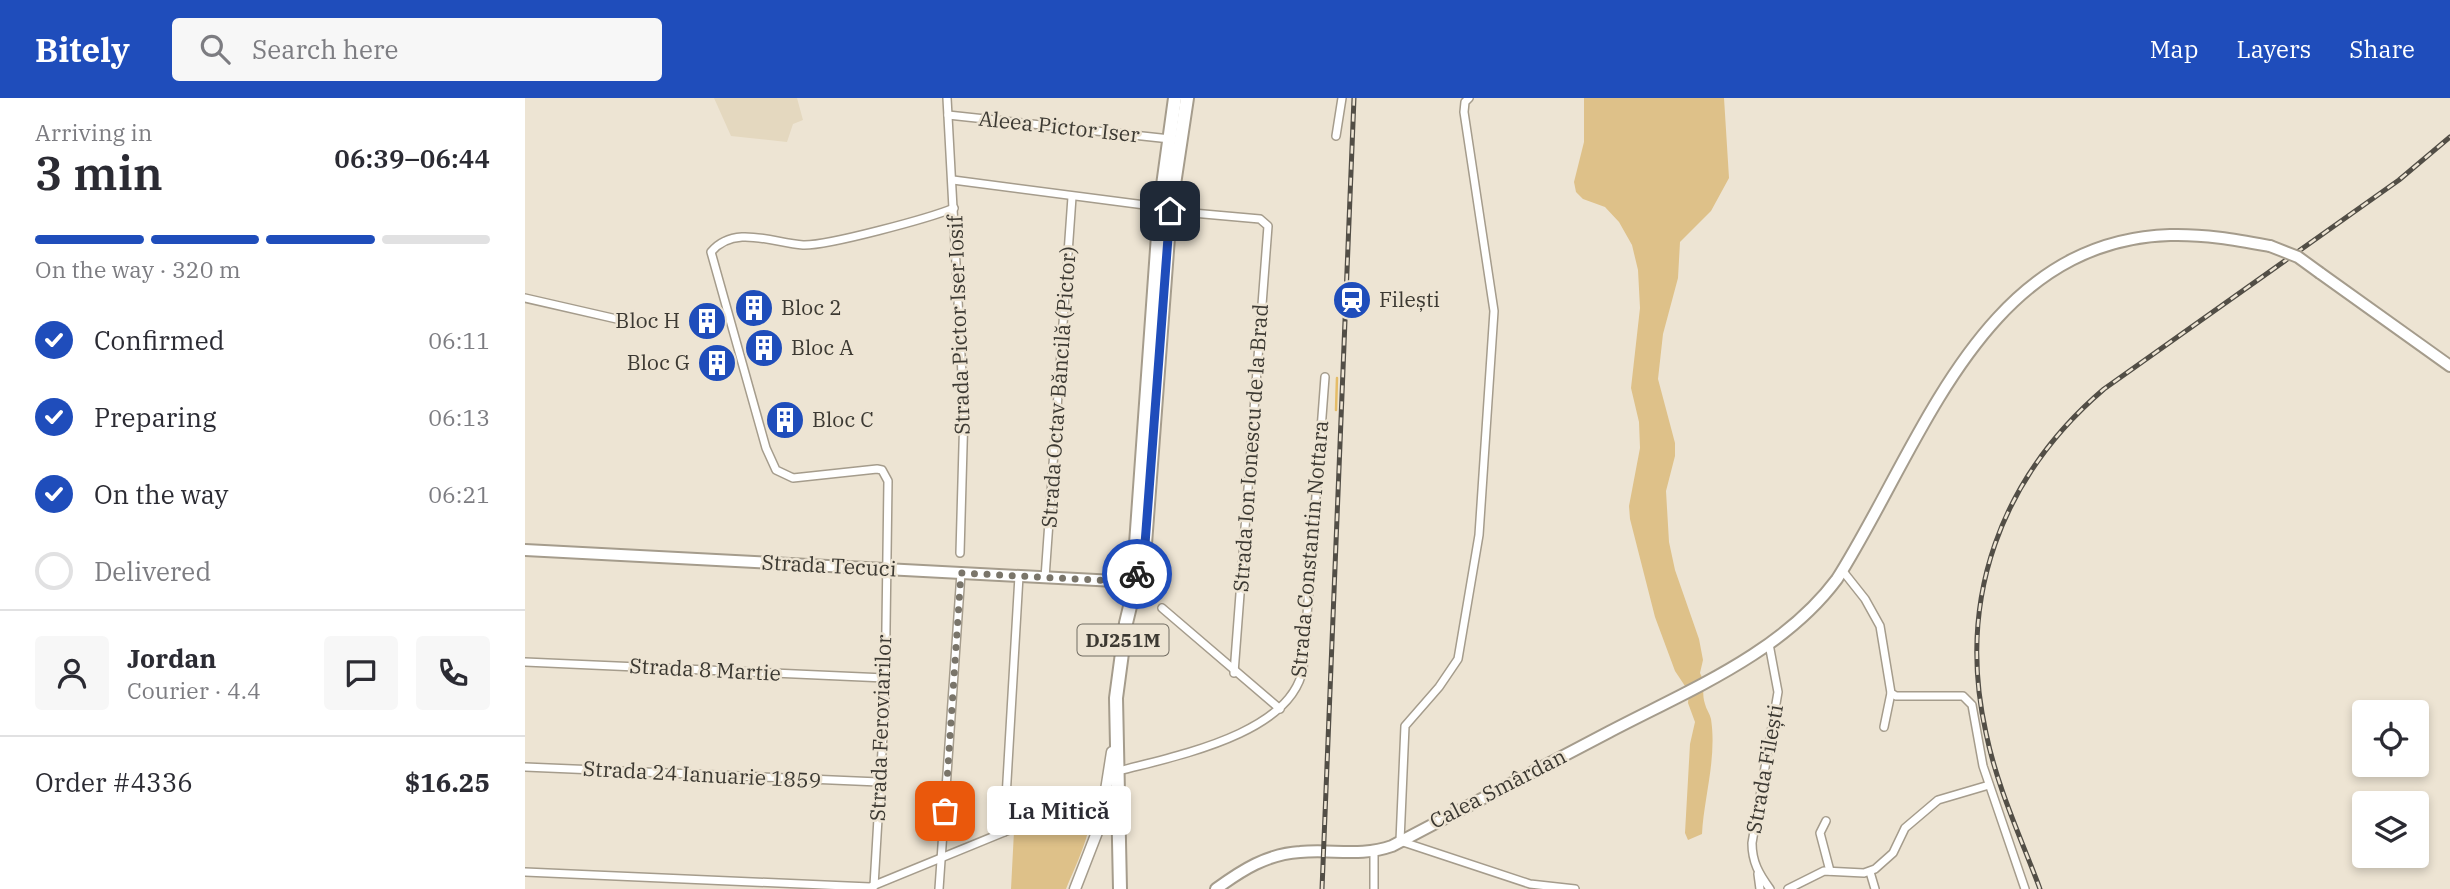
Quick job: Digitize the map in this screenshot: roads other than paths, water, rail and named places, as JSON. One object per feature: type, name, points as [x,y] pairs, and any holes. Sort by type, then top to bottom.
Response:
[{"type":"highway","name":"DJ251M","points":[[1116,698],[1121,648],[1134,582],[1135,523],[1175,98]]},
{"type":"highway","name":"DJ251M","points":[[1165,209],[1187,98]]},
{"type":"highway","points":[[1116,698],[1120,889]]},
{"type":"main road","name":"Calea Smârdan","points":[[1216,889],[1241,871],[1279,855],[1302,852],[1374,852],[1400,841],[1675,697],[1769,644],[1807,615],[1842,570],[1949,382],[1983,331],[2027,288],[2062,265],[2117,243],[2169,235],[2220,237],[2270,246],[2298,257],[2450,366]]},
{"type":"main road","name":"Strada Tecuci","points":[[525,550],[1134,582]]},
{"type":"street","name":"Strada Pictor Iser Iosif","points":[[947,98],[964,411],[960,553]]},
{"type":"street","points":[[1336,136],[1342,98]]},
{"type":"street","points":[[1469,98],[1465,102],[1464,113],[1494,312],[1479,535],[1458,659],[1439,687],[1411,715],[1405,726],[1400,841],[1530,884],[1575,889]]},
{"type":"street","name":"Aleea Pictor Iser","points":[[948,115],[1170,139]]},
{"type":"street","points":[[953,180],[1165,209]]},
{"type":"street","name":"Strada Octav Băncilă (Pictor)","points":[[1045,578],[1072,197]]},
{"type":"street","name":"Strada Feroviarilor","points":[[871,888],[885,678],[888,481],[882,470],[793,478],[776,470],[766,448],[711,253],[719,245],[746,236],[816,244],[954,208]]},
{"type":"street","name":"Strada Ion Ionescu de la Brad","points":[[1165,209],[1260,219],[1268,224],[1234,673]]},
{"type":"street","points":[[525,298],[621,320]]},
{"type":"street","name":"Strada Constantin Nottara","points":[[1119,771],[1251,729],[1280,709],[1296,691],[1303,668],[1325,377]]},
{"type":"street","points":[[1842,570],[1865,599],[1880,626],[1891,693],[1884,727]]},
{"type":"street","points":[[939,889],[961,573]]},
{"type":"street","points":[[1004,832],[1019,576]]},
{"type":"street","points":[[1162,608],[1234,673],[1280,709]]},
{"type":"street","name":"Strada Filești","points":[[1769,644],[1778,692],[1753,824],[1752,857],[1758,873],[1770,889]]},
{"type":"street","name":"Strada 8 Martie","points":[[525,662],[885,678]]},
{"type":"street","points":[[1891,693],[1896,696],[1956,695],[1966,698],[1972,705],[1989,785],[2025,889]]},
{"type":"street","name":"DJ251M","points":[[1075,889],[1094,845],[1107,790],[1116,698]]},
{"type":"street","name":"Strada 24 Ianuarie 1859","points":[[525,768],[879,782]]},
{"type":"street","points":[[1788,889],[1830,871],[1870,872],[1885,862],[1905,828],[1938,800],[1989,785]]},
{"type":"street","points":[[525,872],[871,888],[1107,790]]},
{"type":"street","points":[[1826,821],[1820,833],[1830,871]]},
{"type":"street","points":[[1374,852],[1374,889]]},
{"type":"street","points":[[1870,872],[1875,889]]},
{"type":"street","points":[[1758,873],[1760,889]]},
{"type":"waterway","points":[[1336,410],[1337,378]]},
{"type":"railway","points":[[1322,889],[1354,98]]},
{"type":"railway","points":[[2040,889],[1996,773],[1978,683],[1977,635],[1983,588],[1995,544],[2013,501],[2038,461],[2068,424],[2104,389],[2399,180],[2450,137]]},
{"type":"place","name":"Filești","points":[[1352,300]]},
{"type":"place","name":"Bloc 2","points":[[754,308]]},
{"type":"place","name":"Bloc H","points":[[707,321]]},
{"type":"place","name":"Bloc A","points":[[764,348]]},
{"type":"place","name":"Bloc G","points":[[717,363]]},
{"type":"place","name":"Bloc C","points":[[785,420]]},
{"type":"place","name":"La Mitică","points":[[945,811]]}]
